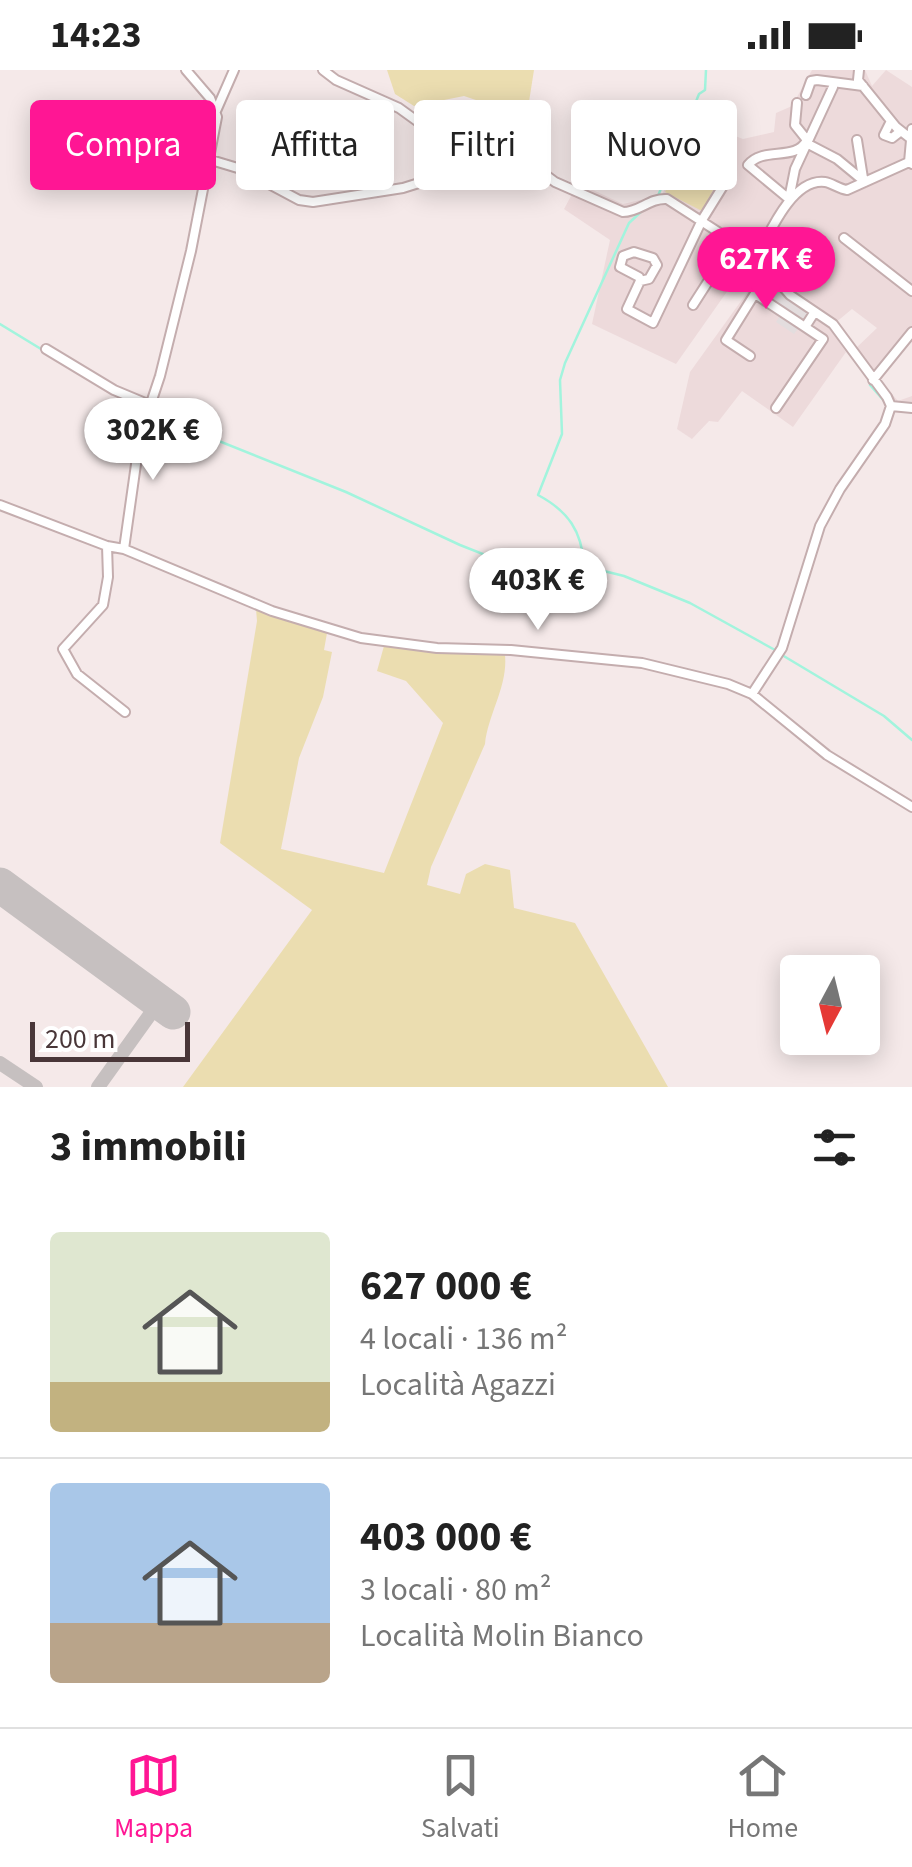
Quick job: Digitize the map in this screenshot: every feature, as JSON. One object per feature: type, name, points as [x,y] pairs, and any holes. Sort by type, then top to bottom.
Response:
[{"type":"street","points":[[186,70],[206,93],[217,114]]},
{"type":"street","points":[[216,122],[234,70]]},
{"type":"street","points":[[323,70],[414,119]]},
{"type":"street","points":[[789,199],[819,183],[848,190],[910,163],[911,133],[901,131],[862,86],[856,74],[859,70]]},
{"type":"street","points":[[806,95],[811,82],[817,80],[862,86]]},
{"type":"street","points":[[757,257],[789,199],[795,169],[811,144],[833,87]]},
{"type":"street","points":[[789,199],[748,164],[756,156],[798,151],[805,146],[806,140],[795,126],[797,103]]},
{"type":"street","points":[[891,121],[884,136],[892,138],[901,131]]},
{"type":"street","points":[[857,140],[866,182]]},
{"type":"street","points":[[811,144],[849,163]]},
{"type":"street","points":[[811,144],[866,182]]},
{"type":"street","points":[[216,162],[241,169],[298,200],[313,202],[414,185]]},
{"type":"street","points":[[551,179],[623,212],[632,212],[654,198],[667,199],[702,220],[757,257],[790,295],[842,333],[891,406],[912,408]]},
{"type":"street","points":[[124,548],[140,436],[204,190]]},
{"type":"street","points":[[640,281],[649,279],[657,265],[653,258],[634,252],[623,256],[620,267],[639,276],[640,281],[627,309],[653,323],[721,190]]},
{"type":"street","points":[[844,238],[912,292]]},
{"type":"street","points":[[693,305],[734,241]]},
{"type":"street","points":[[750,356],[726,340],[770,272]]},
{"type":"street","points":[[755,294],[822,339],[776,408]]},
{"type":"street","points":[[805,326],[814,313]]},
{"type":"street","points":[[873,380],[912,332]]},
{"type":"street","points":[[46,349],[114,390],[150,405]]},
{"type":"street","points":[[752,694],[782,648],[820,526],[840,489],[885,424],[891,406]]},
{"type":"street","points":[[0,505],[107,546],[124,548],[272,611],[361,638],[437,648],[511,650],[642,663],[728,684],[752,694],[826,756],[912,807]]},
{"type":"street","points":[[107,546],[108,577],[102,604],[62,649],[77,674],[125,712]]},
{"type":"shaded area","points":[[387,70],[534,70],[529,100],[476,100],[464,96],[414,100],[414,106],[395,94]]},
{"type":"shaded area","points":[[812,70],[865,70],[872,86],[886,70],[912,87],[912,335],[880,380],[898,401],[912,396],[912,404],[887,408],[855,349],[877,328],[852,309],[829,328],[846,352],[793,427],[742,391],[718,422],[709,421],[692,439],[677,429],[690,372],[754,283],[738,276],[676,364],[592,324],[610,240],[564,209],[574,190],[593,190],[623,204],[662,195],[664,190],[737,190],[737,137],[743,139],[774,132],[776,113],[792,106]]},
{"type":"shaded area","points":[[666,190],[713,190],[702,211]]},
{"type":"shaded area","points":[[771,277],[793,303],[810,313],[794,334],[776,322],[779,317],[756,301]]},
{"type":"shaded area","points":[[256,609],[327,633],[324,650],[332,652],[323,697],[299,758],[281,849],[384,873],[443,723],[406,681],[377,671],[384,646],[436,653],[505,655],[504,678],[485,744],[431,867],[427,885],[460,894],[466,874],[485,864],[510,870],[514,908],[575,923],[668,1087],[183,1087],[312,910],[220,843]]},
{"type":"waterway","points":[[658,196],[699,94],[705,90],[706,70]]},
{"type":"waterway","points":[[584,565],[572,523],[538,495],[562,434],[560,380],[565,363],[629,223],[644,209]]},
{"type":"waterway","points":[[0,324],[110,391]]},
{"type":"waterway","points":[[872,381],[870,385],[885,402]]},
{"type":"waterway","points":[[159,417],[346,492],[536,575],[544,577],[584,566],[624,576],[690,603],[775,650],[781,642]]},
{"type":"waterway","points":[[819,520],[830,501]]},
{"type":"waterway","points":[[782,655],[884,716],[912,740]]},
{"type":"taxiway","points":[[98,1087],[159,1002]]},
{"type":"taxiway","points":[[0,1063],[36,1087]]},
{"type":"runway","points":[[0,885],[173,1012]]}]
